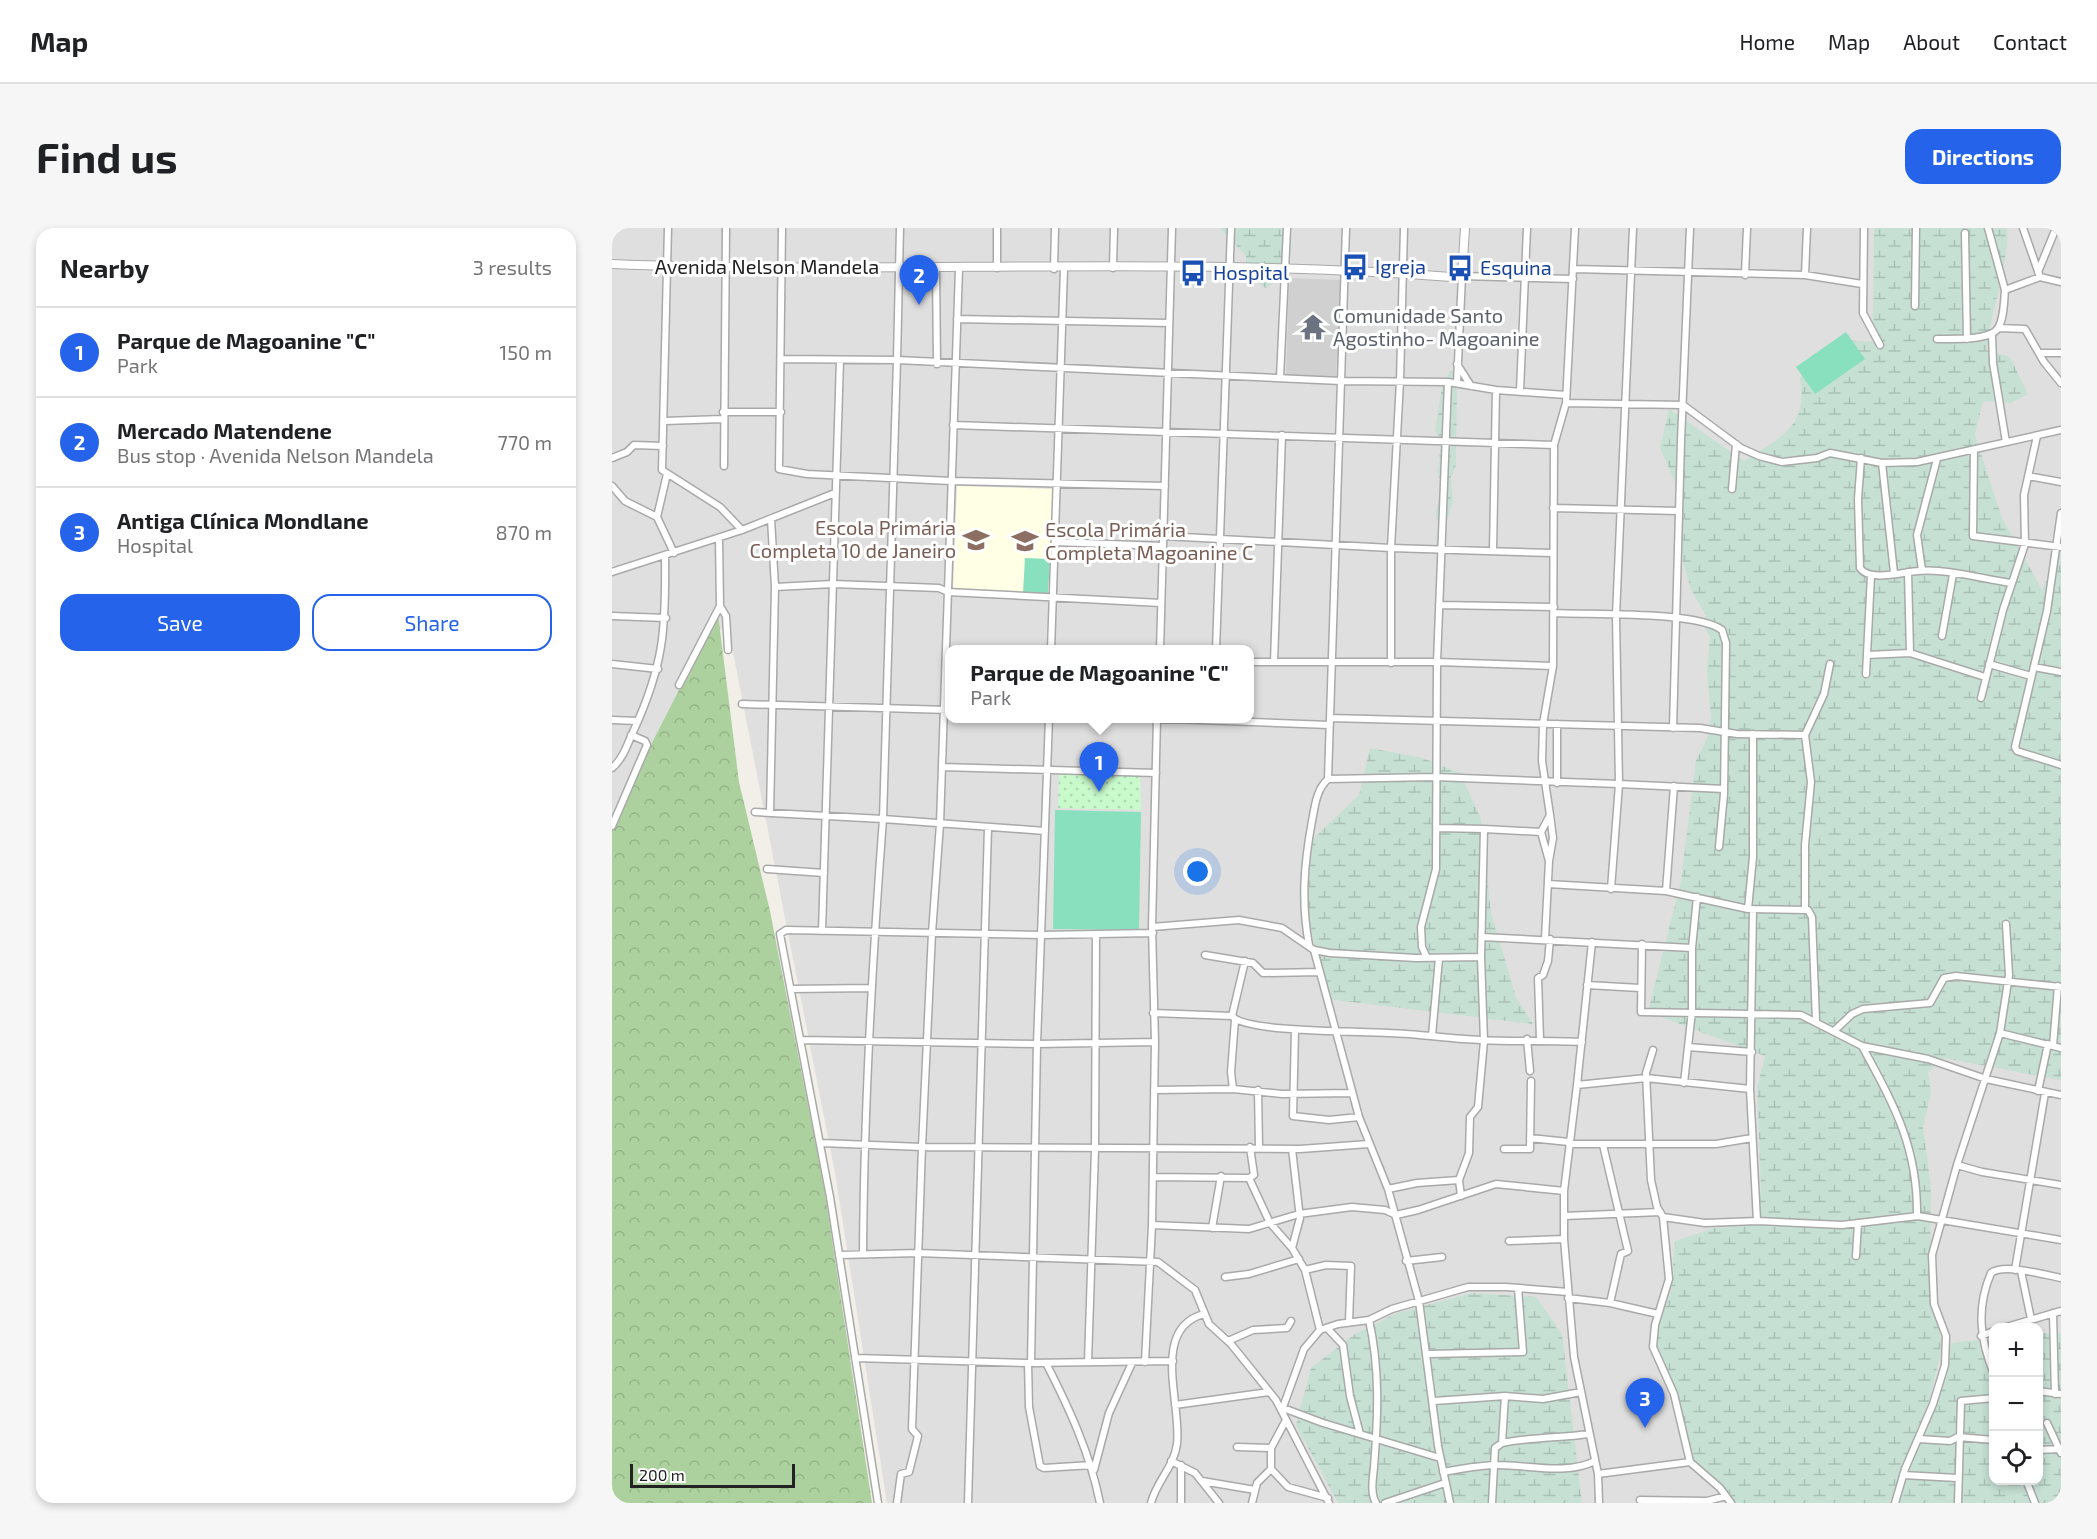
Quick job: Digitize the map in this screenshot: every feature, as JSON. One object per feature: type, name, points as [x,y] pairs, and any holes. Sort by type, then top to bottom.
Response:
[{"type":"street","points":[[668,228],[661,466],[667,474],[720,507],[742,531]]},
{"type":"street","points":[[724,466],[726,228]]},
{"type":"street","points":[[782,228],[779,469],[836,475],[951,481],[1165,486]]},
{"type":"street","points":[[863,1253],[864,1143],[870,988],[883,819],[887,709],[900,228]]},
{"type":"street","points":[[997,228],[997,268]]},
{"type":"street","points":[[1054,269],[1055,228]]},
{"type":"street","points":[[1113,268],[1114,228]]},
{"type":"street","points":[[1160,645],[1172,228]]},
{"type":"street","points":[[1216,645],[1231,228]]},
{"type":"street","points":[[1281,378],[1287,228]]},
{"type":"street","points":[[1346,228],[1328,779],[1318,795],[1305,861],[1304,917],[1351,1093],[1388,1189],[1406,1261],[1419,1301],[1428,1354],[1440,1458],[1450,1503]]},
{"type":"street","points":[[1390,663],[1391,548],[1398,442],[1404,228]]},
{"type":"street","points":[[1457,383],[1465,228]]},
{"type":"street","points":[[1520,391],[1527,228]]},
{"type":"street","points":[[1540,1039],[1538,978],[1543,975],[1548,962],[1548,884],[1553,838],[1542,761],[1543,724],[1553,666],[1554,445],[1566,403],[1575,228]]},
{"type":"street","points":[[1611,888],[1619,784],[1616,616],[1633,228]]},
{"type":"street","points":[[1673,728],[1690,228]]},
{"type":"street","points":[[1745,275],[1747,228]]},
{"type":"street","points":[[1805,275],[1807,228]]},
{"type":"street","points":[[1864,228],[1862,284],[1865,320],[1881,345]]},
{"type":"street","points":[[1916,228],[1916,306]]},
{"type":"street","points":[[1937,339],[1966,339],[1992,334],[1998,328],[2005,290],[1988,228]]},
{"type":"street","points":[[2024,228],[2039,274]]},
{"type":"street","points":[[2005,290],[2039,274],[2056,228]]},
{"type":"street","points":[[1965,233],[1966,339]]},
{"type":"street","name":"Avenida Nelson Mandela","points":[[612,264],[668,267],[1229,268],[1462,276]]},
{"type":"street","points":[[936,268],[937,364]]},
{"type":"street","points":[[947,645],[959,268]]},
{"type":"street","points":[[1051,645],[1065,269]]},
{"type":"street","points":[[1574,269],[1805,275],[1862,284]]},
{"type":"street","points":[[2039,274],[2061,282]]},
{"type":"street","points":[[1462,276],[1573,279]]},
{"type":"street","points":[[957,319],[1169,323]]},
{"type":"street","points":[[1998,328],[2025,329],[2061,383]]},
{"type":"street","points":[[1992,334],[1993,363],[2006,442]]},
{"type":"street","points":[[2039,353],[2061,353]]},
{"type":"street","points":[[782,359],[897,360],[1061,370],[1341,381],[1448,382],[1496,390],[1566,395]]},
{"type":"street","points":[[822,931],[840,360]]},
{"type":"street","points":[[1457,363],[1471,386]]},
{"type":"street","points":[[1427,958],[1422,947],[1422,918],[1436,869],[1437,662],[1448,382]]},
{"type":"street","points":[[1493,551],[1496,390]]},
{"type":"street","points":[[1566,403],[1683,405],[1736,444],[1759,456],[1782,462],[1798,462],[1830,453],[1882,463],[1900,464],[1937,459],[2061,430]]},
{"type":"street","points":[[723,412],[781,412]]},
{"type":"street","points":[[664,421],[723,419]]},
{"type":"street","points":[[953,425],[1223,432],[1398,442],[1554,445]]},
{"type":"street","points":[[1274,662],[1282,435]]},
{"type":"street","points":[[1981,698],[2011,583],[2025,544],[2023,503],[2037,436]]},
{"type":"street","points":[[1732,489],[1736,444]]},
{"type":"street","points":[[612,458],[627,452],[634,445],[663,446]]},
{"type":"street","points":[[1974,450],[1973,536],[2059,547]]},
{"type":"street","points":[[1862,458],[1858,499],[1860,568],[1871,575],[1922,570],[2011,583]]},
{"type":"street","points":[[1922,570],[1917,535],[1937,459]]},
{"type":"street","points":[[1882,463],[1894,573]]},
{"type":"street","points":[[657,517],[667,474]]},
{"type":"street","points":[[2028,476],[2061,482]]},
{"type":"street","points":[[612,486],[625,501],[657,517],[674,553]]},
{"type":"street","points":[[612,572],[742,531],[835,494]]},
{"type":"street","points":[[1553,508],[1679,511]]},
{"type":"street","points":[[2061,513],[2059,547],[2047,611],[2016,748],[2061,765]]},
{"type":"street","points":[[770,813],[775,587],[771,519]]},
{"type":"street","points":[[1164,536],[1391,548],[1552,553]]},
{"type":"street","points":[[680,685],[720,606],[719,538]]},
{"type":"street","points":[[1055,542],[1163,546]]},
{"type":"street","points":[[612,768],[619,762],[658,669],[666,618],[665,556]]},
{"type":"street","points":[[1908,572],[1910,653]]},
{"type":"street","points":[[1942,636],[1953,574]]},
{"type":"street","points":[[1866,674],[1871,575]]},
{"type":"street","points":[[775,587],[833,584],[891,586],[939,588],[948,592],[1053,600],[1161,603]]},
{"type":"street","points":[[1439,605],[1554,610],[1616,616],[1675,617],[1707,622],[1722,630],[1726,643],[1724,789],[1719,847]]},
{"type":"street","points":[[720,606],[726,616],[728,650]]},
{"type":"street","points":[[612,616],[666,618]]},
{"type":"street","points":[[1867,655],[1910,653],[1985,677]]},
{"type":"street","points":[[1254,662],[1437,662],[1553,666]]},
{"type":"street","points":[[612,664],[658,669]]},
{"type":"street","points":[[1805,910],[1804,845],[1811,782],[1805,735],[1824,694],[1830,664]]},
{"type":"street","points":[[1989,664],[2031,676]]},
{"type":"street","points":[[2034,667],[2061,672]]},
{"type":"street","points":[[742,704],[945,710]]},
{"type":"street","points":[[612,720],[638,721]]},
{"type":"street","points":[[1254,720],[1557,724],[1805,735]]},
{"type":"street","points":[[897,1503],[901,1474],[909,1472],[918,1436],[912,1429],[922,1147],[932,933],[946,723]]},
{"type":"street","points":[[1049,723],[1037,1044],[1037,1150],[1029,1407],[1040,1466],[1044,1468],[1093,1468]]},
{"type":"street","points":[[1145,1362],[1153,1177],[1155,1042],[1152,930],[1157,723]]},
{"type":"street","points":[[1557,724],[1557,783]]},
{"type":"street","points":[[1753,734],[1751,909],[1753,1014],[1750,1089],[1756,1221]]},
{"type":"street","points":[[612,826],[647,745],[645,741],[631,735]]},
{"type":"street","points":[[942,767],[1156,773]]},
{"type":"street","points":[[1328,779],[1435,777],[1724,789]]},
{"type":"street","points":[[1666,891],[1674,786]]},
{"type":"street","points":[[755,812],[1045,831]]},
{"type":"street","points":[[1549,861],[1541,832],[1550,815]]},
{"type":"street","points":[[968,1503],[972,1419],[970,1362],[980,1148],[988,828]]},
{"type":"street","points":[[1437,828],[1541,832]]},
{"type":"street","points":[[1461,1196],[1459,1180],[1469,1153],[1470,1117],[1478,1107],[1484,1041],[1482,937],[1484,829]]},
{"type":"street","points":[[767,869],[824,873]]},
{"type":"street","points":[[1548,884],[1666,891],[1751,909],[1805,910],[1812,917],[1816,1021]]},
{"type":"street","points":[[1684,1083],[1692,1011],[1692,948],[1698,897]]},
{"type":"street","points":[[878,1503],[821,1143],[780,934],[786,930],[1096,935],[1239,920],[1282,928],[1311,947],[1416,958],[1482,957]]},
{"type":"street","points":[[1895,1503],[1903,1475],[1933,1404],[1948,1347],[1947,1336],[1934,1304],[1932,1255],[1957,1165],[2001,1033],[2008,980],[2006,924]]},
{"type":"street","points":[[1088,1362],[1095,1150],[1096,935]]},
{"type":"street","points":[[1482,937],[1692,948]]},
{"type":"street","points":[[1592,942],[1564,1191],[1564,1239],[1568,1296],[1581,1392],[1598,1474],[1599,1503]]},
{"type":"street","points":[[1642,944],[1641,1012],[1794,1014],[1816,1021],[1862,1046],[1928,1059],[1986,1079],[2061,1095]]},
{"type":"street","points":[[1416,958],[1422,947]]},
{"type":"street","points":[[1205,955],[1253,963],[1263,973],[1320,972]]},
{"type":"street","points":[[1432,1036],[1439,958]]},
{"type":"street","points":[[1233,1089],[1231,1072],[1234,1018],[1245,961]]},
{"type":"street","points":[[1834,1031],[1852,1014],[1863,1009],[1923,1006],[1930,1003],[1944,978],[1956,976],[2060,986],[2042,1092],[2018,1270],[2031,1319]]},
{"type":"street","points":[[1587,985],[1640,988]]},
{"type":"street","points":[[790,988],[870,988]]},
{"type":"street","points":[[1153,1013],[1234,1018],[1295,1030],[1432,1036],[1484,1041],[1540,1039],[1582,1042]]},
{"type":"street","points":[[1295,1030],[1294,1117],[1329,1120],[1359,1117]]},
{"type":"street","points":[[2001,1033],[2061,1048]]},
{"type":"street","points":[[1527,1039],[1530,1071]]},
{"type":"street","points":[[801,1040],[1037,1044],[1155,1042]]},
{"type":"street","points":[[1862,1046],[1890,1097],[1911,1149],[1917,1182],[1917,1216]]},
{"type":"street","points":[[1688,1047],[1752,1052]]},
{"type":"street","points":[[1653,1050],[1646,1078],[1651,1180],[1661,1215],[1669,1279],[1666,1296],[1658,1314],[1653,1347],[1674,1394],[1690,1462],[1731,1503]]},
{"type":"street","points":[[1577,1085],[1646,1078],[1750,1089]]},
{"type":"street","points":[[1504,1149],[1530,1149],[1531,1081]]},
{"type":"street","points":[[1154,1090],[1233,1089],[1293,1094],[1351,1093]]},
{"type":"street","points":[[1258,1090],[1259,1147]]},
{"type":"street","points":[[1530,1138],[1603,1145],[1716,1144],[1752,1138]]},
{"type":"street","points":[[821,1143],[1037,1150],[1250,1147],[1292,1149],[1369,1144]]},
{"type":"street","points":[[1603,1145],[1628,1251],[1621,1254],[1610,1303]]},
{"type":"street","points":[[1153,1177],[1249,1178],[1254,1175],[1250,1147]]},
{"type":"street","points":[[1292,1149],[1299,1214],[1299,1226],[1292,1248]]},
{"type":"street","points":[[1957,1165],[2061,1185]]},
{"type":"street","points":[[1212,1228],[1221,1176]]},
{"type":"street","points":[[1249,1178],[1270,1223],[1292,1248],[1305,1270],[1323,1329],[1343,1345],[1360,1434]]},
{"type":"street","points":[[1388,1189],[1418,1183],[1459,1180]]},
{"type":"street","points":[[1152,1226],[1249,1229],[1299,1214],[1361,1206],[1386,1210],[1396,1215],[1496,1184],[1564,1191]]},
{"type":"street","points":[[1564,1216],[1618,1213],[1661,1215],[1705,1223],[1756,1221],[1828,1225],[1917,1216],[2061,1240]]},
{"type":"street","points":[[1856,1256],[1858,1223]]},
{"type":"street","points":[[1509,1241],[1564,1239]]},
{"type":"street","points":[[839,1255],[918,1253],[1034,1256],[1150,1260],[1161,1264],[1195,1290],[1203,1305],[1204,1314],[1215,1331],[1228,1341],[1282,1409],[1329,1501]]},
{"type":"street","points":[[1406,1261],[1442,1257]]},
{"type":"street","points":[[1225,1277],[1249,1274],[1299,1259]]},
{"type":"street","points":[[1305,1270],[1326,1265],[1351,1266],[1349,1322]]},
{"type":"street","points":[[1989,1359],[1981,1336],[1984,1294],[1991,1273],[1999,1269],[2018,1270],[2061,1278]]},
{"type":"street","points":[[1282,1409],[1304,1349],[1323,1329],[1349,1322],[1369,1320],[1392,1309],[1468,1287],[1518,1288],[1610,1303],[1658,1314]]},
{"type":"street","points":[[1428,1354],[1523,1352],[1518,1288]]},
{"type":"street","points":[[2019,1323],[2061,1311]]},
{"type":"street","points":[[2043,1392],[2058,1394],[2053,1313]]},
{"type":"street","points":[[1151,1503],[1157,1485],[1163,1479],[1177,1445],[1173,1361],[1176,1336],[1189,1321],[1204,1314]]},
{"type":"street","points":[[1369,1320],[1375,1340],[1378,1438],[1373,1490],[1376,1503]]},
{"type":"street","points":[[1228,1341],[1253,1330],[1287,1328],[1291,1321]]},
{"type":"street","points":[[1981,1336],[1989,1333]]},
{"type":"street","points":[[855,1359],[1029,1363],[1173,1361]]},
{"type":"street","points":[[1046,1363],[1093,1468],[1101,1503]]},
{"type":"street","points":[[1093,1468],[1109,1413],[1132,1363]]},
{"type":"street","points":[[1175,1405],[1269,1392]]},
{"type":"street","points":[[1434,1401],[1505,1396],[1543,1399],[1581,1392]]},
{"type":"street","points":[[1502,1443],[1505,1396]]},
{"type":"street","points":[[1958,1503],[1958,1437],[1962,1400],[1989,1398]]},
{"type":"street","points":[[1282,1409],[1440,1458]]},
{"type":"street","points":[[1286,1420],[1271,1448],[1271,1469],[1288,1487],[1329,1501]]},
{"type":"street","points":[[2043,1450],[2060,1450],[2047,1423]]},
{"type":"street","points":[[1492,1503],[1495,1448],[1502,1443],[1529,1437],[1559,1439],[1589,1434]]},
{"type":"street","points":[[1919,1439],[1950,1441],[1958,1437],[1989,1440]]},
{"type":"street","points":[[1237,1447],[1271,1448]]},
{"type":"street","points":[[1171,1461],[1195,1473],[1219,1503]]},
{"type":"street","points":[[1443,1472],[1494,1465],[1556,1468],[1586,1465],[1595,1461]]},
{"type":"street","points":[[1598,1474],[1690,1462]]},
{"type":"street","points":[[1181,1465],[1181,1503]]},
{"type":"street","points":[[1252,1503],[1255,1490],[1264,1474],[1271,1469]]},
{"type":"street","points":[[1903,1475],[1958,1478]]},
{"type":"street","points":[[1202,1481],[1255,1490]]},
{"type":"street","points":[[1385,1503],[1445,1483]]},
{"type":"street","points":[[2028,1485],[2034,1503]]},
{"type":"street","points":[[1640,1500],[1707,1501],[1726,1496]]},
{"type":"shaded area","points":[[612,228],[2061,228],[2061,1503],[887,1503],[835,1173],[732,647],[730,612],[612,840]]},
{"type":"shaded area","name":"Comunidade Santo Agostinho- Magoanine","points":[[1289,278],[1340,280],[1336,377],[1286,375]]},
{"type":"shaded area","points":[[957,486],[1055,489],[1050,597],[953,591]]},
{"type":"green space","points":[[1220,228],[1281,228],[1282,277],[1266,288],[1246,275],[1246,256]]},
{"type":"green space","points":[[1874,228],[2007,228],[2006,257],[1987,350],[2010,357],[2028,394],[2011,403],[1983,401],[1975,435],[2002,518],[2042,590],[2061,551],[2061,1080],[1944,1058],[1928,1073],[1931,1093],[1923,1127],[1931,1188],[1930,1287],[1941,1341],[1940,1357],[1928,1404],[1889,1503],[1734,1503],[1721,1485],[1713,1481],[1691,1461],[1656,1348],[1659,1324],[1671,1291],[1675,1241],[1715,1228],[1750,1225],[1761,1190],[1757,1088],[1765,1056],[1648,1012],[1681,881],[1696,760],[1706,741],[1711,718],[1707,671],[1710,636],[1703,625],[1706,615],[1691,590],[1682,558],[1679,491],[1660,448],[1669,409],[1744,461],[1779,438],[1795,420],[1802,395],[1800,378],[1823,349],[1843,341],[1881,340],[1873,323]]},
{"type":"green space","points":[[1846,332],[1865,359],[1815,394],[1796,367]]},
{"type":"green space","points":[[1451,370],[1467,372],[1469,383],[1457,388],[1456,465],[1451,478],[1453,499],[1447,520],[1445,544],[1439,548],[1436,546],[1438,524],[1435,514],[1442,487],[1438,472],[1441,440],[1435,431],[1442,386]]},
{"type":"green space","points":[[1025,558],[1050,559],[1048,594],[1023,593]]},
{"type":"green space","points":[[718,614],[739,782],[770,911],[824,1187],[872,1503],[612,1503],[612,830],[637,772]]},
{"type":"green space","points":[[1370,748],[1423,758],[1460,773],[1481,819],[1491,913],[1516,997],[1533,1024],[1327,999],[1307,913],[1312,840],[1359,795]]},
{"type":"green space","points":[[1059,774],[1140,776],[1141,810],[1058,808]]},
{"type":"green space","points":[[1055,810],[1141,812],[1139,930],[1053,929]]},
{"type":"green space","points":[[1472,1293],[1536,1297],[1562,1334],[1582,1503],[1338,1503],[1296,1425],[1311,1368],[1355,1334],[1397,1313]]},
{"type":"green space","points":[[2043,1333],[2061,1333],[2061,1503],[1898,1503],[1934,1404],[1951,1343],[1989,1338],[1989,1485],[2043,1485]]},
{"type":"place","name":"Igreja","points":[[1355,267]]},
{"type":"place","name":"Esquina","points":[[1460,268]]},
{"type":"place","name":"Hospital","points":[[1193,273]]},
{"type":"place","name":"Mercado Matendene","points":[[919,305]]},
{"type":"place","name":"Comunidade Santo Agostinho- Magoanine","points":[[1313,327]]},
{"type":"place","name":"Escola Primária Completa 10 de Janeiro","points":[[976,540]]},
{"type":"place","name":"Escola Primária Completa Magoanine C","points":[[1025,541]]},
{"type":"place","name":"Parque de Magoanine \"C\"","points":[[1099,792]]},
{"type":"place","name":"Antiga Clínica Mondlane","points":[[1645,1428]]}]
